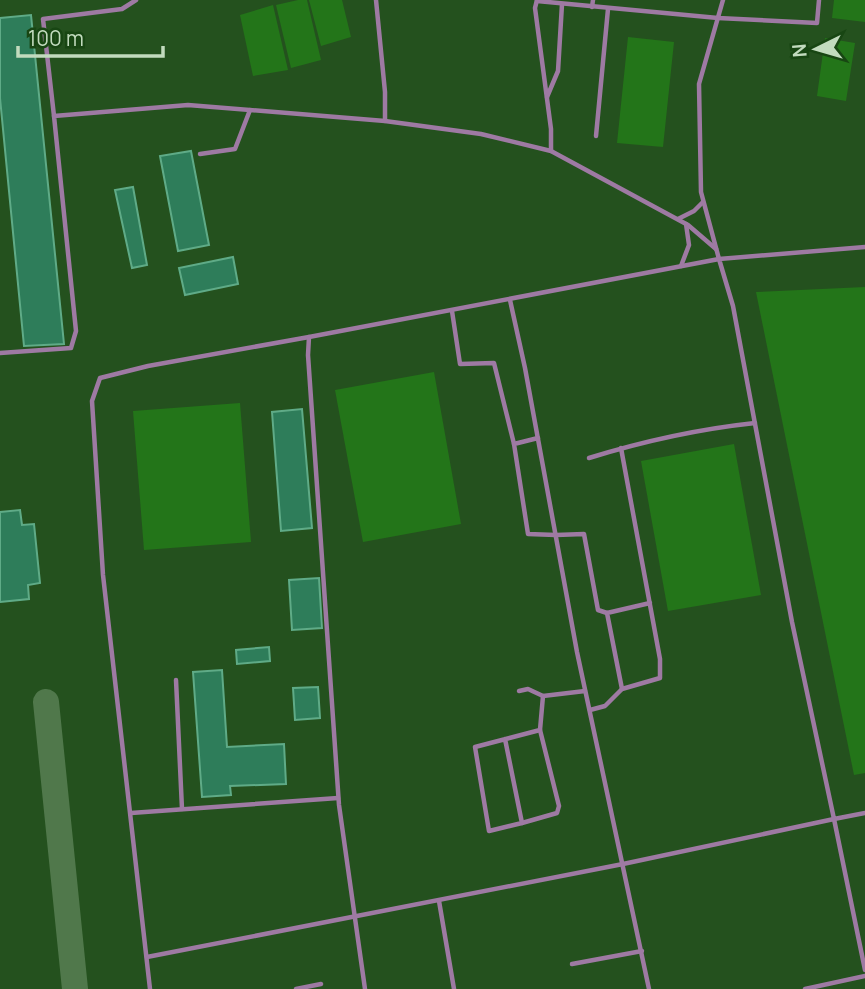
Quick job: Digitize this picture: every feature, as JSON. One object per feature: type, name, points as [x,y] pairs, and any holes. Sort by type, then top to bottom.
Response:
[{"type":"lane","points":[[0,353],[71,348],[76,331],[43,19],[122,9],[136,0]]},
{"type":"lane","points":[[376,0],[386,92],[385,121]]},
{"type":"lane","points":[[551,151],[535,8],[537,0],[608,9],[817,23],[819,0]]},
{"type":"lane","points":[[592,7],[593,0]]},
{"type":"lane","points":[[723,0],[699,84],[701,192],[733,306],[792,622],[865,970]]},
{"type":"lane","points":[[547,98],[558,71],[562,4]]},
{"type":"lane","points":[[596,136],[608,9]]},
{"type":"lane","points":[[54,116],[188,105],[385,121],[481,134],[551,151],[685,223],[717,250]]},
{"type":"lane","points":[[200,154],[235,149],[250,110]]},
{"type":"lane","points":[[678,219],[704,202]]},
{"type":"lane","points":[[678,268],[682,265],[689,245],[685,223]]},
{"type":"lane","points":[[150,989],[103,575],[92,401],[100,378],[148,366],[719,259],[865,247]]},
{"type":"lane","points":[[510,300],[585,691],[649,989]]},
{"type":"lane","points":[[452,311],[460,364],[494,363],[514,444],[528,534],[584,534],[598,610],[607,613],[650,603]]},
{"type":"lane","points":[[309,337],[308,355],[338,798],[365,989]]},
{"type":"lane","points":[[589,458],[710,428],[755,423]]},
{"type":"lane","points":[[514,444],[538,438]]},
{"type":"lane","points":[[590,710],[605,706],[622,689],[660,678],[660,659],[621,448]]},
{"type":"lane","points":[[607,613],[622,689]]},
{"type":"lane","points":[[176,680],[183,809]]},
{"type":"lane","points":[[519,691],[528,689],[542,696],[585,691]]},
{"type":"lane","points":[[540,730],[475,747],[489,831],[557,813],[559,806],[540,730],[542,696]]},
{"type":"lane","points":[[505,739],[522,823]]},
{"type":"lane","points":[[131,813],[338,798]]},
{"type":"lane","points":[[147,957],[355,918],[865,813]]},
{"type":"lane","points":[[439,901],[454,989]]},
{"type":"lane","points":[[572,964],[642,951]]},
{"type":"lane","points":[[805,989],[865,976]]},
{"type":"lane","points":[[296,989],[321,984]]},
{"type":"green space","points":[[307,0],[321,60],[291,68],[276,5]]},
{"type":"green space","points":[[309,0],[342,0],[351,37],[321,46]]},
{"type":"green space","points":[[834,0],[865,0],[865,22],[832,18]]},
{"type":"green space","points":[[273,5],[288,70],[253,76],[240,15]]},
{"type":"green space","points":[[628,37],[674,42],[663,147],[617,143]]},
{"type":"green space","points":[[825,38],[855,43],[846,101],[817,96]]},
{"type":"green space","points":[[865,287],[865,773],[854,775],[756,292]]},
{"type":"green space","points":[[434,372],[461,524],[363,542],[335,390]]},
{"type":"green space","points":[[240,403],[251,542],[144,550],[133,411]]},
{"type":"green space","points":[[734,444],[761,595],[668,611],[641,461]]},
{"type":"building","points":[[31,15],[64,344],[24,346],[0,98],[0,18]]},
{"type":"building","points":[[191,151],[209,245],[178,251],[160,156]]},
{"type":"building","points":[[133,187],[147,265],[132,268],[115,190]]},
{"type":"building","points":[[233,257],[238,284],[185,295],[179,268]]},
{"type":"building","points":[[302,409],[312,528],[281,531],[272,412]]},
{"type":"building","points":[[20,510],[22,525],[34,524],[40,583],[28,585],[29,599],[0,602],[0,512]]},
{"type":"building","points":[[319,578],[322,628],[292,630],[289,580]]},
{"type":"building","points":[[269,647],[270,661],[237,664],[236,650]]},
{"type":"building","points":[[222,670],[227,747],[284,744],[286,784],[230,786],[231,795],[202,797],[193,672]]},
{"type":"building","points":[[318,687],[320,718],[295,720],[293,688]]},
{"type":"taxiway","points":[[46,702],[75,989]]}]
